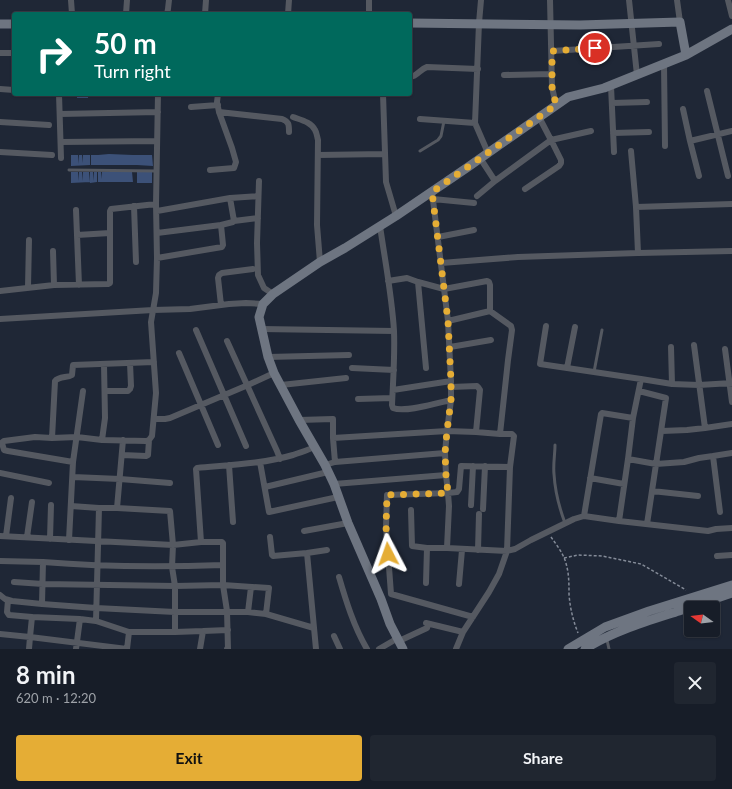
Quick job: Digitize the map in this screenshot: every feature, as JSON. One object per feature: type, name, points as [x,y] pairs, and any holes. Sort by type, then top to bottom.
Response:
[{"type":"street","points":[[71,0],[72,12]]},
{"type":"street","points":[[126,12],[127,0]]},
{"type":"street","points":[[167,12],[169,0]]},
{"type":"street","points":[[205,12],[206,0]]},
{"type":"street","points":[[288,12],[289,0]]},
{"type":"street","points":[[369,0],[369,12]]},
{"type":"street","points":[[481,0],[475,123],[484,156],[495,181]]},
{"type":"street","points":[[550,0],[552,87],[556,105]]},
{"type":"street","points":[[629,0],[637,75]]},
{"type":"street","points":[[677,0],[686,55]]},
{"type":"street","points":[[728,0],[732,16]]},
{"type":"street","points":[[412,22],[551,25],[680,22]]},
{"type":"street","points":[[0,24],[12,24]]},
{"type":"street","points":[[400,643],[390,624],[381,599],[348,523],[334,484],[274,372],[268,357],[261,330],[259,317],[262,304],[273,294],[320,262],[396,216],[433,196],[484,156],[568,96],[611,86],[686,55],[732,29]]},
{"type":"street","points":[[552,51],[660,44]]},
{"type":"street","points":[[0,53],[12,53]]},
{"type":"street","points":[[664,64],[665,146]]},
{"type":"street","points":[[412,76],[417,75],[427,67],[478,69]]},
{"type":"street","points":[[504,75],[552,74]]},
{"type":"street","points":[[611,86],[614,152]]},
{"type":"street","points":[[0,89],[12,90]]},
{"type":"street","points":[[707,91],[728,176]]},
{"type":"street","points":[[59,96],[61,158]]},
{"type":"street","points":[[122,455],[148,455],[149,440],[152,436],[154,419],[156,393],[151,322],[156,293],[158,96]]},
{"type":"street","points":[[210,170],[234,168],[236,162],[218,108],[218,96]]},
{"type":"street","points":[[384,96],[386,182],[396,216]]},
{"type":"street","points":[[612,103],[647,102]]},
{"type":"street","points":[[191,107],[218,108],[282,119],[288,121],[290,124],[289,132]]},
{"type":"street","points":[[683,109],[699,176]]},
{"type":"street","points":[[60,114],[158,112]]},
{"type":"street","points":[[293,117],[304,120],[311,125],[315,130],[318,140],[317,225],[320,262]]},
{"type":"street","points":[[525,189],[559,166],[562,160],[539,117]]},
{"type":"street","points":[[420,119],[475,123]]},
{"type":"street","points":[[0,122],[49,125]]},
{"type":"street","points":[[477,196],[551,140],[591,131]]},
{"type":"street","points":[[690,141],[732,131]]},
{"type":"street","points":[[613,133],[649,132]]},
{"type":"street","points":[[61,142],[157,141]]},
{"type":"street","points":[[631,151],[638,253]]},
{"type":"street","points":[[0,152],[52,155]]},
{"type":"street","points":[[318,155],[385,154]]},
{"type":"street","points":[[259,181],[258,275],[264,288],[273,294]]},
{"type":"street","points":[[0,291],[54,285],[110,283],[111,209],[134,206],[157,207],[258,196]]},
{"type":"street","points":[[433,196],[474,203]]},
{"type":"street","points":[[433,196],[450,347],[451,400],[445,453],[449,506],[447,548]]},
{"type":"street","points":[[230,198],[234,221]]},
{"type":"street","points":[[636,207],[732,204]]},
{"type":"street","points":[[134,206],[136,262]]},
{"type":"street","points":[[76,210],[79,285]]},
{"type":"street","points":[[157,234],[258,218]]},
{"type":"street","points":[[157,258],[222,247],[221,225]]},
{"type":"street","points":[[380,226],[394,332],[393,408],[412,408],[451,400]]},
{"type":"street","points":[[438,237],[474,230]]},
{"type":"street","points":[[77,235],[110,233]]},
{"type":"street","points":[[28,287],[29,240]]},
{"type":"street","points":[[53,251],[54,285]]},
{"type":"street","points":[[441,263],[518,257],[732,251]]},
{"type":"street","points":[[222,305],[218,278],[219,275],[222,273],[254,269]]},
{"type":"street","points":[[388,281],[407,278],[444,289],[487,281],[490,285],[490,311]]},
{"type":"street","points":[[418,282],[426,368]]},
{"type":"street","points":[[0,319],[190,309],[246,303],[262,304]]},
{"type":"street","points":[[448,321],[490,311]]},
{"type":"street","points":[[490,311],[512,328],[500,434]]},
{"type":"street","points":[[546,326],[540,364],[641,378],[672,384],[699,385],[731,383]]},
{"type":"street","points":[[567,368],[575,327]]},
{"type":"street","points":[[196,330],[246,446]]},
{"type":"street","points":[[261,330],[394,332]]},
{"type":"street","points":[[450,347],[491,340]]},
{"type":"street","points":[[227,341],[280,459]]},
{"type":"street","points":[[694,345],[705,428]]},
{"type":"street","points":[[671,347],[672,384]]},
{"type":"street","points":[[725,349],[731,383],[732,402]]},
{"type":"street","points":[[179,353],[218,444]]},
{"type":"street","points":[[268,357],[349,355]]},
{"type":"street","points":[[52,438],[55,380],[70,376],[73,365],[154,362]]},
{"type":"street","points":[[105,391],[128,391],[130,389],[130,363]]},
{"type":"street","points":[[102,440],[105,418],[104,364]]},
{"type":"street","points":[[352,368],[394,370]]},
{"type":"street","points":[[154,419],[170,418],[248,385],[274,372]]},
{"type":"street","points":[[281,385],[346,378]]},
{"type":"street","points":[[619,521],[633,418],[641,378]]},
{"type":"street","points":[[393,390],[451,384],[477,386],[480,390],[476,432]]},
{"type":"street","points":[[69,540],[74,462],[83,391]]},
{"type":"street","points":[[639,392],[666,398],[647,524]]},
{"type":"street","points":[[358,399],[392,398]]},
{"type":"street","points":[[584,516],[601,414],[633,418]]},
{"type":"street","points":[[299,420],[333,419],[335,462]]},
{"type":"street","points":[[662,431],[687,430],[732,424]]},
{"type":"street","points":[[334,438],[447,431],[512,434],[514,436],[510,467],[507,551],[499,574],[464,632],[456,649]]},
{"type":"street","points":[[74,462],[8,452],[4,450],[1,443],[4,441],[35,437],[77,437],[102,440],[149,440]]},
{"type":"street","points":[[118,508],[123,440]]},
{"type":"street","points":[[202,542],[195,472],[197,468],[280,459],[314,447]]},
{"type":"street","points":[[265,488],[326,469],[335,462],[445,453]]},
{"type":"street","points":[[628,459],[656,464],[684,462],[732,453]]},
{"type":"street","points":[[713,456],[720,512]]},
{"type":"street","points":[[260,462],[269,512],[338,497]]},
{"type":"street","points":[[229,465],[233,522]]},
{"type":"street","points":[[391,594],[386,527],[387,495],[457,492],[459,489],[461,466],[510,467]]},
{"type":"street","points":[[471,505],[473,466]]},
{"type":"street","points":[[478,550],[485,466]]},
{"type":"street","points":[[0,473],[49,482]]},
{"type":"street","points":[[334,484],[446,475]]},
{"type":"street","points":[[73,477],[170,482]]},
{"type":"street","points":[[590,478],[624,484]]},
{"type":"street","points":[[652,491],[698,496]]},
{"type":"street","points":[[11,498],[3,536],[173,545],[202,542],[223,542],[223,585],[228,630],[227,649]]},
{"type":"street","points":[[27,538],[32,502]]},
{"type":"street","points":[[50,539],[51,505]]},
{"type":"street","points":[[71,506],[170,511],[173,545],[172,567],[175,632]]},
{"type":"street","points":[[96,621],[99,508]]},
{"type":"street","points":[[411,510],[412,546],[462,550],[507,551],[515,549],[574,519],[584,516],[708,531],[732,528]]},
{"type":"street","points":[[304,531],[348,523]]},
{"type":"street","points":[[270,537],[273,556],[327,550]]},
{"type":"street","points":[[426,583],[427,548]]},
{"type":"street","points":[[459,584],[462,550]]},
{"type":"street","points":[[306,553],[316,649]]},
{"type":"street","points":[[717,556],[732,555]]},
{"type":"street","points":[[0,561],[98,566],[172,567],[223,565]]},
{"type":"street","points":[[42,604],[43,562]]},
{"type":"street","points":[[339,577],[354,621],[367,649]]},
{"type":"street","points":[[14,582],[98,585],[223,585],[269,588],[266,614]]},
{"type":"street","points":[[248,612],[251,587]]},
{"type":"street","points":[[568,649],[606,638],[651,615],[696,596],[730,589]]},
{"type":"street","points":[[583,645],[605,627],[651,615],[730,589]]},
{"type":"street","points":[[381,599],[391,594],[473,617]]},
{"type":"street","points":[[0,595],[5,599],[12,601],[96,608],[175,612],[248,612],[266,614],[314,628]]},
{"type":"street","points":[[8,600],[7,612],[9,615],[96,621],[130,632],[228,630]]},
{"type":"street","points":[[29,649],[32,617]]},
{"type":"street","points":[[76,646],[80,619]]},
{"type":"street","points":[[379,649],[400,643],[426,626],[464,632]]},
{"type":"street","points":[[200,649],[203,631]]},
{"type":"street","points":[[0,634],[30,637],[76,646],[127,649],[130,632]]},
{"type":"street","points":[[334,636],[340,649]]},
{"type":"lane","points":[[420,152],[438,140],[441,136],[444,121]]},
{"type":"lane","points":[[69,170],[157,171]]},
{"type":"lane","points":[[594,372],[602,330]]},
{"type":"lane","points":[[555,445],[554,473],[556,492],[565,524]]},
{"type":"lane","points":[[606,638],[609,649]]},
{"type":"path","points":[[547,532],[560,549],[567,567],[574,622],[583,645]]},
{"type":"path","points":[[564,558],[578,555],[602,556],[641,564],[696,596]]},
{"type":"building","points":[[77,96],[88,96],[88,98],[77,98]]},
{"type":"building","points":[[71,155],[78,155],[79,164],[79,155],[82,155],[83,163],[83,155],[90,155],[90,165],[71,166]]},
{"type":"building","points":[[91,155],[137,155],[137,165],[91,165]]},
{"type":"building","points":[[137,155],[152,155],[153,166],[137,165]]},
{"type":"building","points":[[71,172],[78,172],[79,181],[79,172],[82,172],[83,181],[83,172],[89,172],[90,182],[71,183]]},
{"type":"building","points":[[90,172],[93,172],[94,181],[94,172],[97,172],[97,182],[90,183]]},
{"type":"building","points":[[98,172],[101,172],[101,179],[102,172],[132,172],[133,182],[98,182]]},
{"type":"building","points":[[137,172],[152,172],[152,183],[137,183]]},
{"type":"route","points":[[388,554],[386,527],[387,495],[448,493],[445,453],[451,400],[448,321],[432,192],[556,105],[552,87],[552,51],[595,48]]}]
